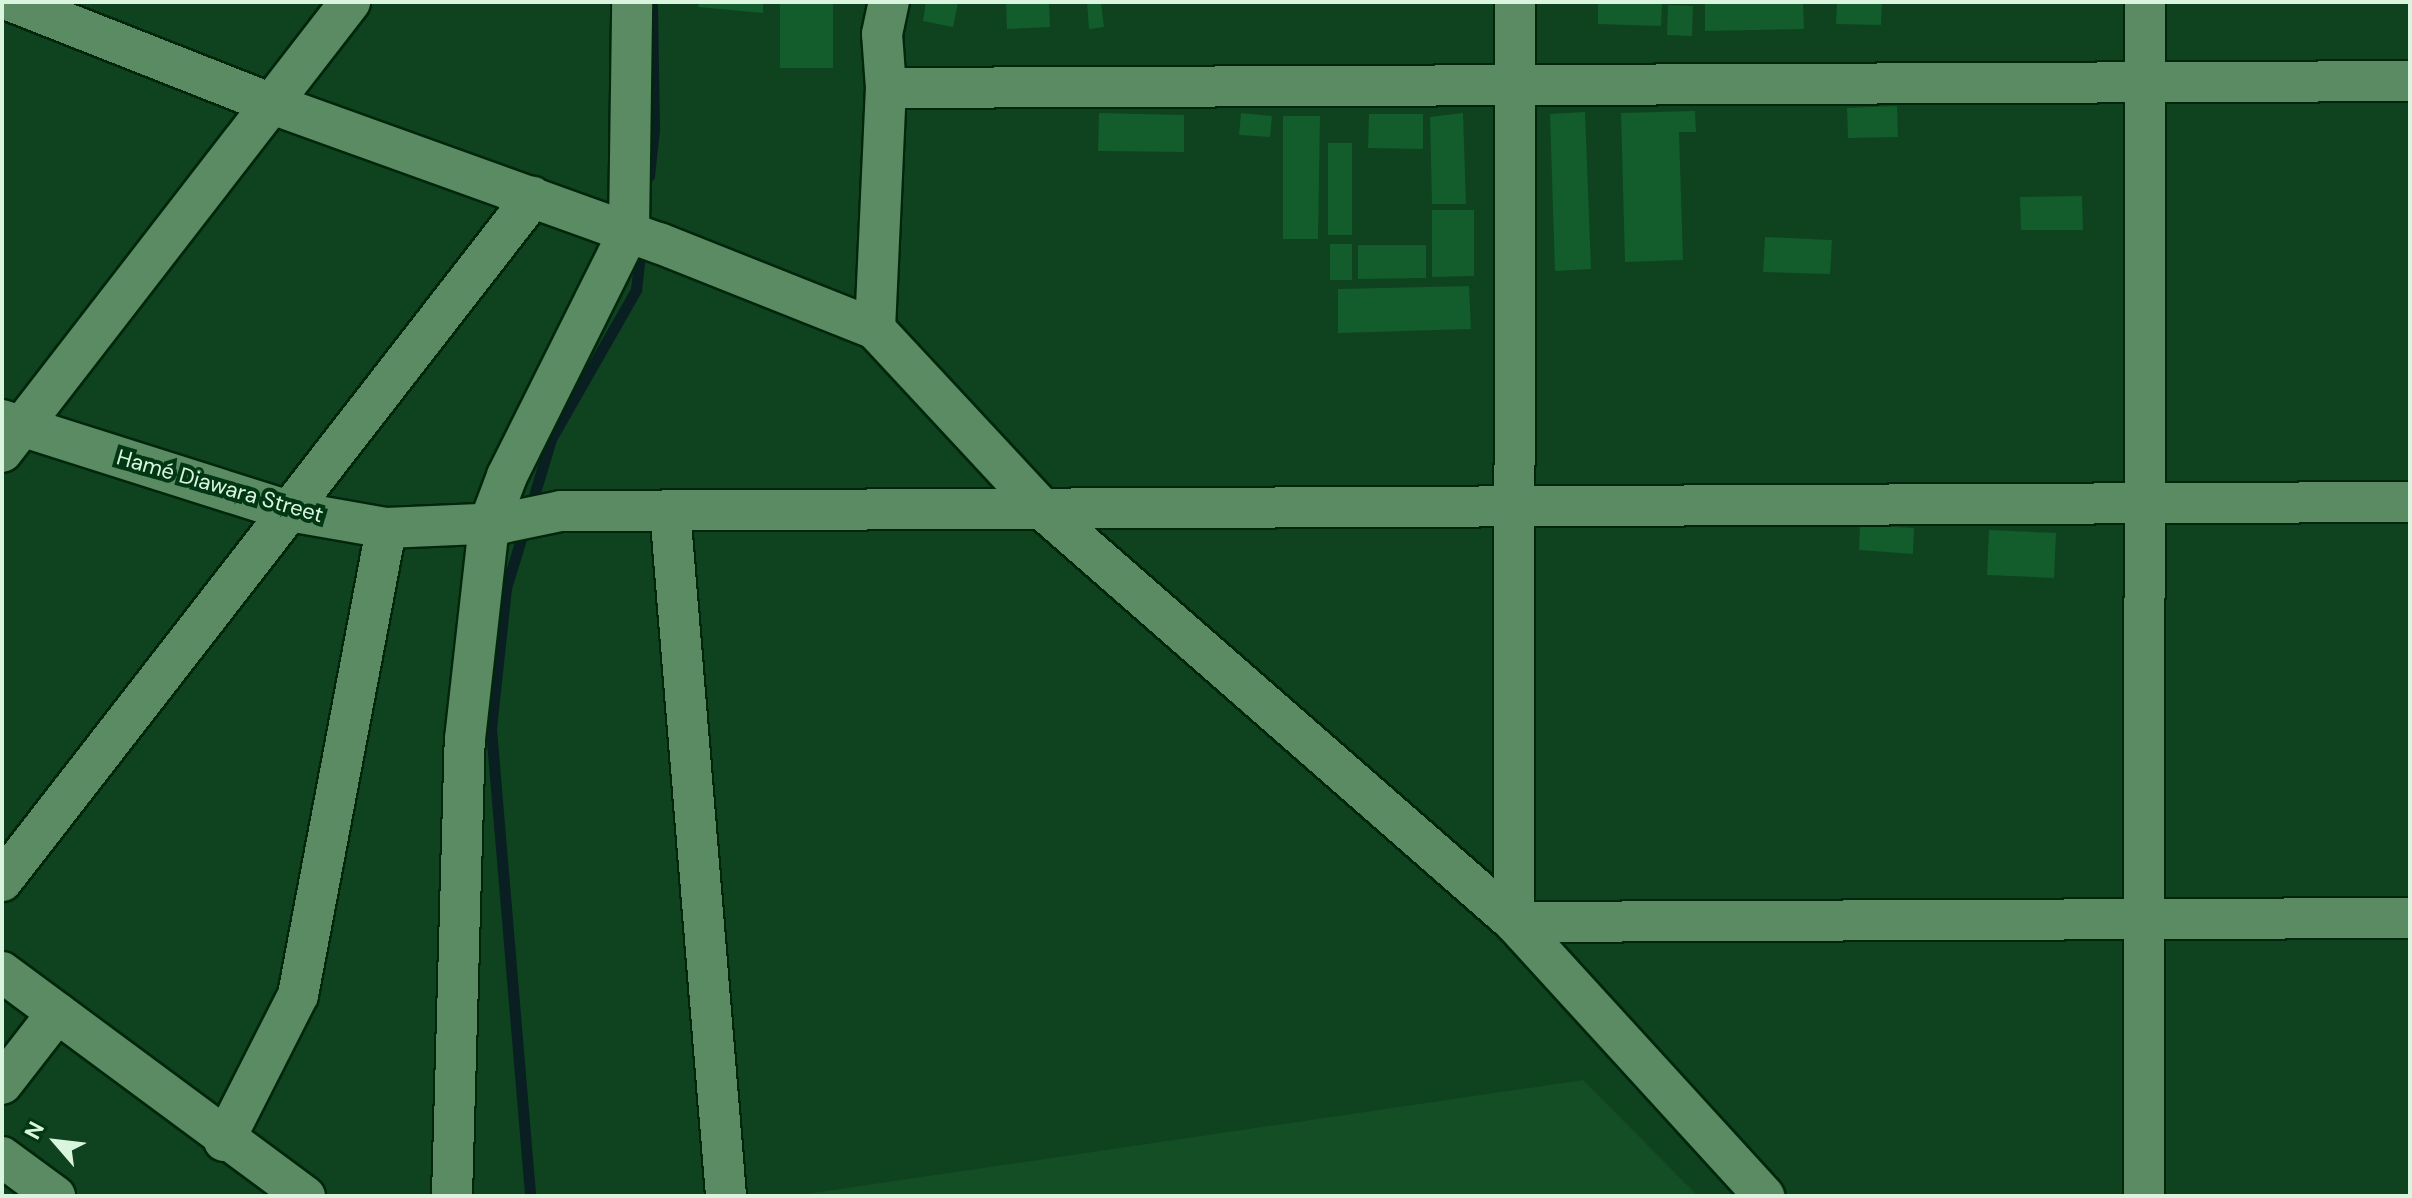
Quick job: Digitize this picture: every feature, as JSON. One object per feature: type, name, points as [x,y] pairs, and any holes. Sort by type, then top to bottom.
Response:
[{"type":"street","points":[[13,2],[272,104],[644,237],[875,329],[1042,509],[1514,922],[1764,1196]]},
{"type":"street","points":[[9,433],[350,2]]},
{"type":"street","points":[[452,1196],[465,739],[496,523],[507,476],[644,237],[632,2]]},
{"type":"street","points":[[875,329],[886,88],[882,34],[889,2]]},
{"type":"street","points":[[1514,922],[1515,2]]},
{"type":"street","points":[[2144,1196],[2145,2]]},
{"type":"street","points":[[886,88],[2410,81]]},
{"type":"street","points":[[2,881],[533,197]]},
{"type":"street","name":"Hamé Diawara Street","points":[[9,433],[289,511],[386,528],[496,523],[561,511],[2410,502]]},
{"type":"street","points":[[670,510],[726,1196]]},
{"type":"street","points":[[224,1141],[298,995],[386,528]]},
{"type":"street","points":[[1514,922],[2410,918]]},
{"type":"street","points":[[2,972],[224,1141],[305,1196]]},
{"type":"street","points":[[2,1084],[57,1013]]},
{"type":"street","points":[[2,1157],[55,1196]]},
{"type":"shaded area","points":[[1583,1080],[1698,1196],[792,1196]]},
{"type":"building","points":[[699,2],[763,2],[763,13],[698,7]]},
{"type":"building","points":[[780,2],[833,2],[833,68],[780,68]]},
{"type":"building","points":[[926,2],[958,2],[953,27],[923,21]]},
{"type":"building","points":[[1006,2],[1049,2],[1050,27],[1007,29]]},
{"type":"building","points":[[1087,2],[1101,2],[1104,27],[1089,29]]},
{"type":"building","points":[[1598,2],[1662,2],[1661,26],[1598,24]]},
{"type":"building","points":[[1705,2],[1803,2],[1804,29],[1705,31]]},
{"type":"building","points":[[1837,2],[1882,2],[1881,25],[1836,24]]},
{"type":"building","points":[[1668,5],[1693,6],[1692,36],[1667,35]]},
{"type":"building","points":[[1897,106],[1898,137],[1848,138],[1847,108]]},
{"type":"building","points":[[1695,111],[1696,132],[1679,132],[1683,260],[1625,262],[1621,113]]},
{"type":"building","points":[[1585,112],[1591,269],[1555,271],[1550,114]]},
{"type":"building","points":[[1099,113],[1184,115],[1184,152],[1098,151]]},
{"type":"building","points":[[1241,113],[1272,116],[1270,137],[1239,135]]},
{"type":"building","points":[[1463,113],[1466,204],[1432,204],[1430,117]]},
{"type":"building","points":[[1369,114],[1423,114],[1423,149],[1368,148]]},
{"type":"building","points":[[1283,116],[1320,116],[1318,239],[1283,239]]},
{"type":"building","points":[[1328,143],[1352,143],[1352,235],[1328,235]]},
{"type":"building","points":[[2082,196],[2083,230],[2021,230],[2020,197]]},
{"type":"building","points":[[1432,210],[1474,210],[1474,276],[1432,277]]},
{"type":"building","points":[[1765,237],[1832,240],[1830,274],[1763,272]]},
{"type":"building","points":[[1330,244],[1352,244],[1352,280],[1330,280]]},
{"type":"building","points":[[1358,245],[1426,245],[1426,278],[1358,279]]},
{"type":"building","points":[[1469,286],[1471,329],[1338,333],[1338,289]]},
{"type":"building","points":[[1860,525],[1914,528],[1913,554],[1859,550]]},
{"type":"building","points":[[1989,530],[2056,533],[2054,578],[1987,575]]},
{"type":"waterway","points":[[649,176],[654,130],[652,5]]},
{"type":"waterway","points":[[530,509],[551,439],[636,290],[641,245]]},
{"type":"waterway","points":[[525,526],[506,588],[491,729],[530,1196]]}]
